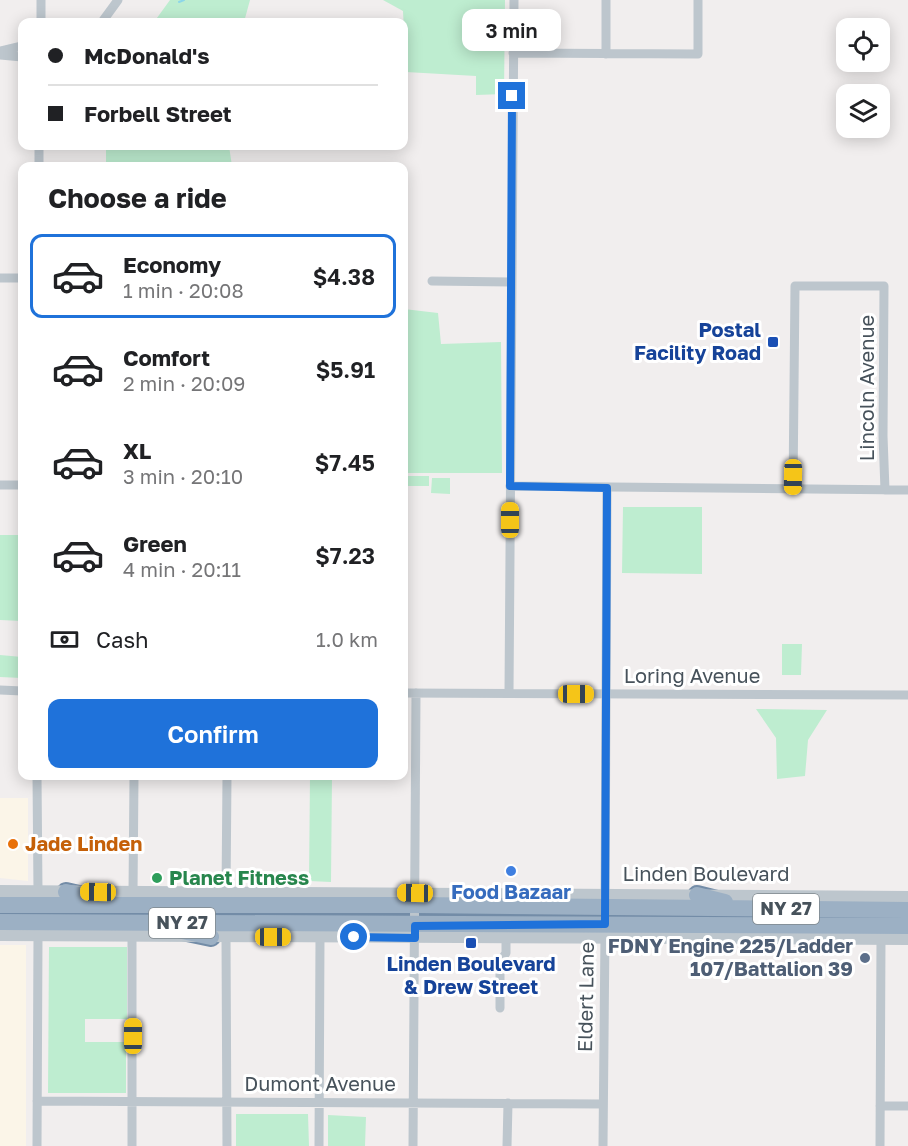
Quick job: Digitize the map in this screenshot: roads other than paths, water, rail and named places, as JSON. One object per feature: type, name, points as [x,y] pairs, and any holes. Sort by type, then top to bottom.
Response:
[{"type":"highway","points":[[66,892],[119,905]]},
{"type":"highway","points":[[229,899],[293,893]]},
{"type":"highway","points":[[499,894],[555,907]]},
{"type":"highway","points":[[697,895],[755,909]]},
{"type":"highway","name":"Linden Boulevard","points":[[0,905],[119,905],[229,899],[415,899],[555,907],[605,916],[783,925],[908,926]]},
{"type":"highway","points":[[881,909],[908,899]]},
{"type":"highway","name":"Linden Boulevard","points":[[0,922],[146,923],[415,932],[502,931],[605,916],[755,909],[908,910]]},
{"type":"highway","points":[[146,923],[219,937]]},
{"type":"highway","points":[[730,938],[783,925]]},
{"type":"highway","points":[[502,931],[552,937]]},
{"type":"street","points":[[41,0],[41,18]]},
{"type":"street","points":[[105,18],[118,0]]},
{"type":"street","points":[[509,693],[514,0]]},
{"type":"street","points":[[606,0],[606,54]]},
{"type":"street","points":[[513,53],[698,54],[698,0]]},
{"type":"street","points":[[0,53],[18,47]]},
{"type":"street","points":[[0,53],[18,56]]},
{"type":"street","points":[[0,278],[18,278]]},
{"type":"street","points":[[432,281],[511,282]]},
{"type":"street","name":"Lincoln Avenue","points":[[793,489],[795,286],[884,286],[885,490]]},
{"type":"street","points":[[0,484],[18,485]]},
{"type":"street","points":[[510,486],[908,490]]},
{"type":"street","name":"Eldert Lane","points":[[603,1146],[607,488]]},
{"type":"street","points":[[0,690],[18,691]]},
{"type":"street","name":"Loring Avenue","points":[[408,693],[908,695]]},
{"type":"street","points":[[413,1146],[416,693]]},
{"type":"street","points":[[37,780],[38,892]]},
{"type":"street","points":[[133,892],[134,780]]},
{"type":"street","points":[[227,780],[229,899]]},
{"type":"street","name":"Linden Boulevard","points":[[0,891],[133,892],[229,899]]},
{"type":"street","name":"Linden Boulevard","points":[[293,893],[415,899],[499,894],[730,938],[908,939]]},
{"type":"street","name":"Linden Boulevard","points":[[552,937],[605,916],[697,895],[908,899]]},
{"type":"street","points":[[500,1008],[500,962],[506,953],[502,931]]},
{"type":"street","name":"Linden Boulevard","points":[[0,935],[320,937],[415,932]]},
{"type":"street","points":[[37,1146],[38,936]]},
{"type":"street","points":[[132,936],[132,1146]]},
{"type":"street","points":[[219,937],[227,1146]]},
{"type":"street","points":[[320,937],[320,1146]]},
{"type":"street","points":[[880,1146],[881,939]]},
{"type":"street","name":"Dumont Avenue","points":[[37,1101],[603,1104]]},
{"type":"street","points":[[507,1104],[507,1146]]},
{"type":"street","points":[[880,1106],[908,1106]]},
{"type":"waterway","points":[[179,2],[184,0]]},
{"type":"place","name":"Postal Facility Road","points":[[773,342]]},
{"type":"place","name":"Jade Linden","points":[[13,844]]},
{"type":"place","name":"Food Bazaar","points":[[511,871]]},
{"type":"place","name":"Planet Fitness","points":[[157,878]]},
{"type":"place","name":"Linden Boulevard & Drew Street","points":[[471,943]]},
{"type":"place","name":"FDNY Engine 225/Ladder 107/Battalion 39","points":[[865,958]]}]
